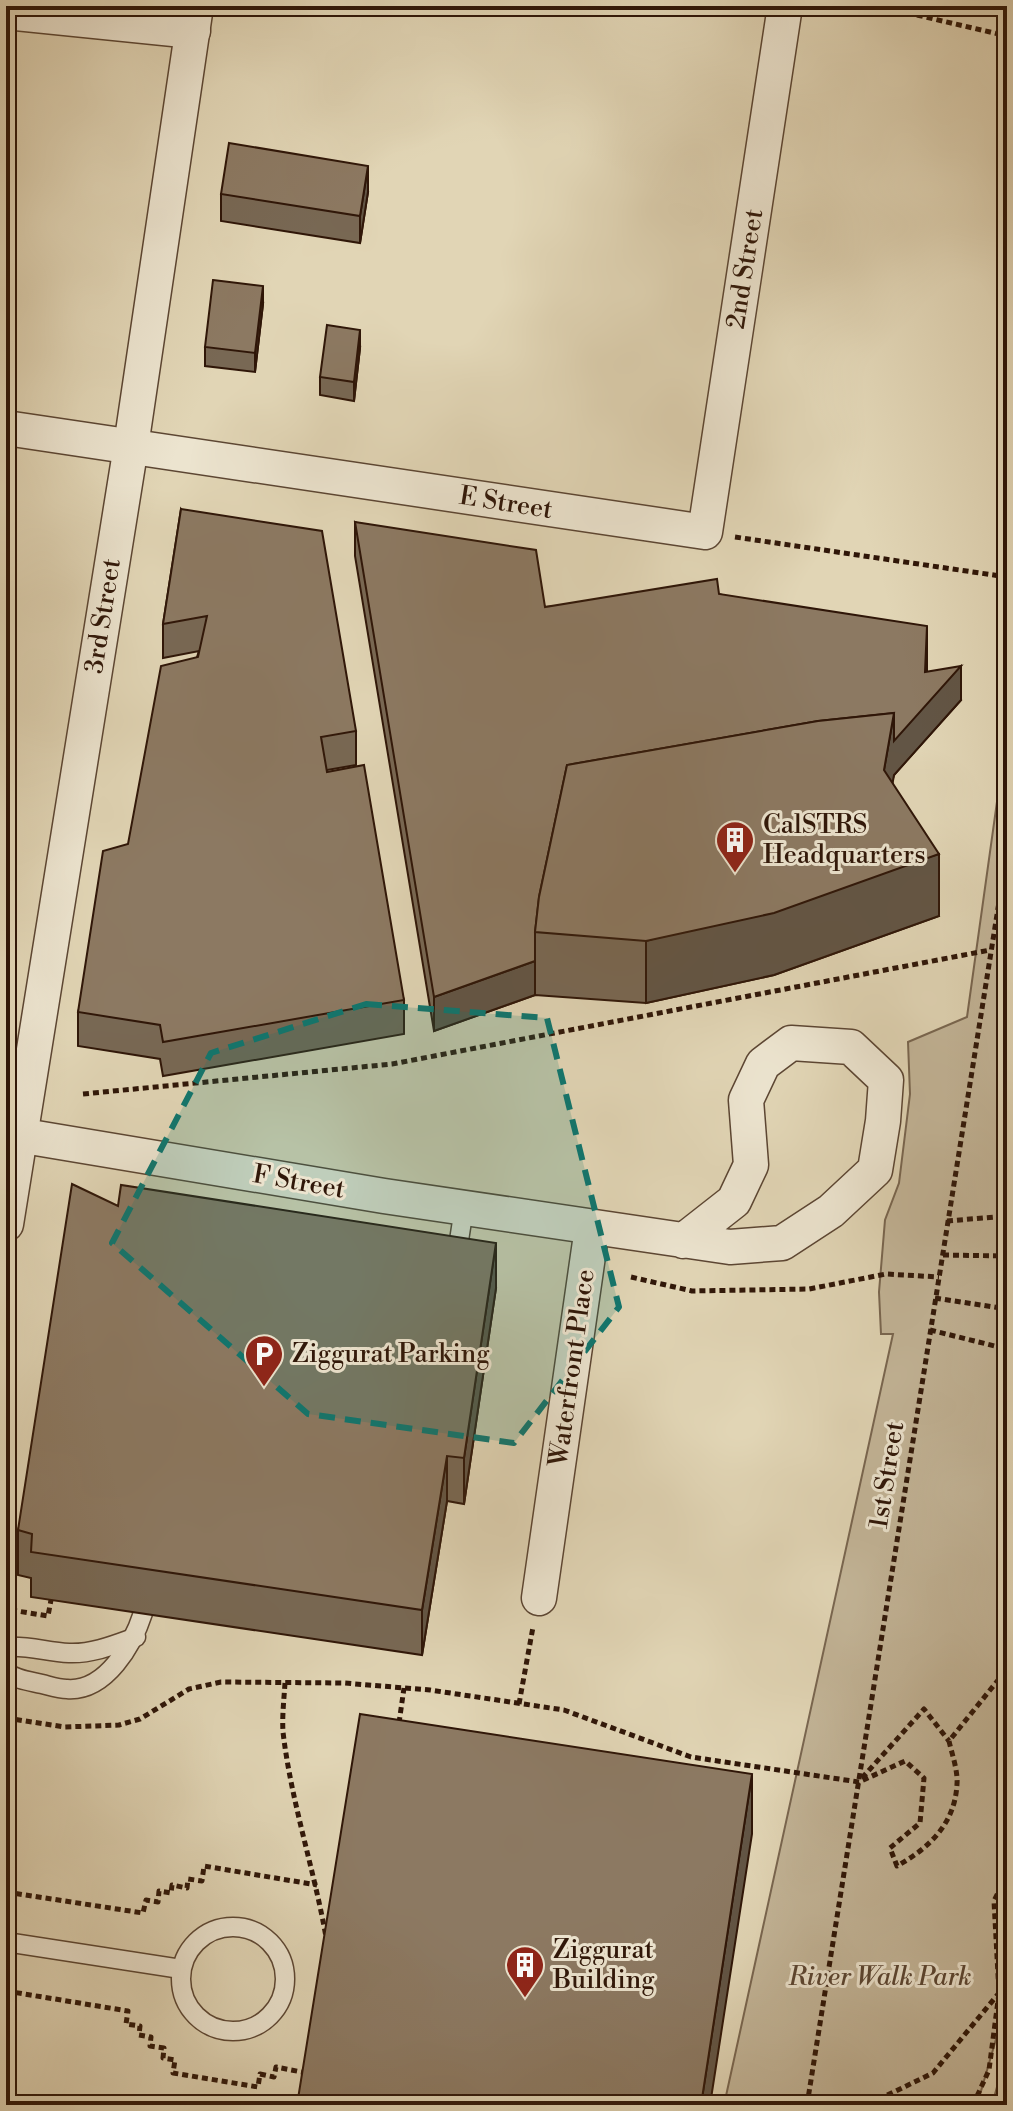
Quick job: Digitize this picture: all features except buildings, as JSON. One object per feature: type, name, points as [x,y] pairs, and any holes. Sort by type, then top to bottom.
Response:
[{"type":"street","name":"2nd Street","points":[[705,532],[785,6]]},
{"type":"street","points":[[6,12],[194,18]]},
{"type":"street","name":"3rd Street","points":[[6,1224],[13,1134],[131,446],[194,18]]},
{"type":"street","name":"E Street","points":[[6,428],[705,532]]},
{"type":"street","points":[[592,1228],[683,1241],[730,1247],[782,1243],[831,1211],[875,1170],[886,1080],[851,1047],[791,1043],[763,1064],[746,1100],[751,1165],[734,1201],[683,1241]]},
{"type":"street","name":"F Street","points":[[13,1134],[592,1228]]},
{"type":"street","name":"Waterfront Place","points":[[539,1598],[592,1228]]},
{"type":"lane","points":[[456,1260],[464,1208]]},
{"type":"lane","points":[[6,1672],[16,1679],[70,1690],[99,1680],[119,1661],[136,1637],[143,1613]]},
{"type":"lane","points":[[6,1647],[21,1645],[70,1653],[102,1650],[136,1637]]},
{"type":"lane","points":[[231,1926],[265,1937],[277,1950],[284,1967],[285,1984],[280,2002],[271,2015],[257,2025],[225,2031],[209,2026],[185,2002],[180,1986],[181,1969],[187,1953],[198,1939],[214,1930],[231,1926]]},
{"type":"lane","points":[[6,1942],[181,1969]]},
{"type":"path","points":[[878,6],[1007,36]]},
{"type":"path","points":[[705,532],[1007,577]]},
{"type":"path","name":"1st Street","points":[[808,2101],[1007,852]]},
{"type":"path","points":[[83,1094],[392,1064],[990,950]]},
{"type":"path","points":[[947,1221],[1007,1216]]},
{"type":"path","points":[[943,1255],[1007,1256]]},
{"type":"path","points":[[631,1277],[692,1291],[748,1291],[809,1289],[886,1274],[939,1277]]},
{"type":"path","points":[[935,1298],[1007,1309]]},
{"type":"path","points":[[930,1330],[1007,1349]]},
{"type":"path","points":[[519,1704],[539,1598]]},
{"type":"path","points":[[11,1610],[48,1616],[51,1600]]},
{"type":"path","points":[[949,1741],[1007,1669]]},
{"type":"path","points":[[6,1718],[65,1727],[119,1725],[140,1719],[189,1689],[221,1682],[344,1683],[564,1710],[691,1757],[859,1782],[905,1761],[924,1778],[920,1823],[890,1848],[897,1866],[919,1854],[935,1840],[949,1817],[958,1783],[949,1741],[924,1709],[859,1782]]},
{"type":"path","points":[[285,1683],[283,1730],[326,1939],[331,1908]]},
{"type":"path","points":[[398,1729],[404,1688]]},
{"type":"path","points":[[6,1892],[143,1913],[146,1900],[158,1902],[159,1891],[171,1893],[172,1885],[187,1888],[188,1879],[202,1881],[204,1866],[317,1885]]},
{"type":"path","points":[[973,2105],[989,2070],[999,1993],[994,1901],[1007,1874]]},
{"type":"path","points":[[6,1991],[128,2011],[126,2024],[140,2026],[139,2035],[151,2037],[150,2046],[164,2048],[163,2058],[175,2060],[173,2073],[258,2087],[260,2074],[274,2077],[276,2067],[307,2076],[309,2058]]},
{"type":"path","points":[[808,2101],[873,2102],[933,2073],[999,1993]]},
{"type":"highlighted area","points":[[366,1004],[547,1018],[619,1307],[514,1443],[308,1414],[112,1243],[211,1053]]},
{"type":"green space","name":"River Walk Park","points":[[1007,730],[1007,2001],[977,2105],[724,2105],[893,1334],[881,1334],[879,1292],[885,1220],[899,1183],[910,1094],[908,1042],[967,1017]]},
{"type":"shaded area","points":[[1007,2051],[1007,2105],[992,2105]]},
{"type":"place","name":"CalSTRS Headquarters","points":[[735,874]]},
{"type":"place","name":"Ziggurat Parking","points":[[264,1388]]},
{"type":"place","name":"Ziggurat Building","points":[[525,1999]]}]
